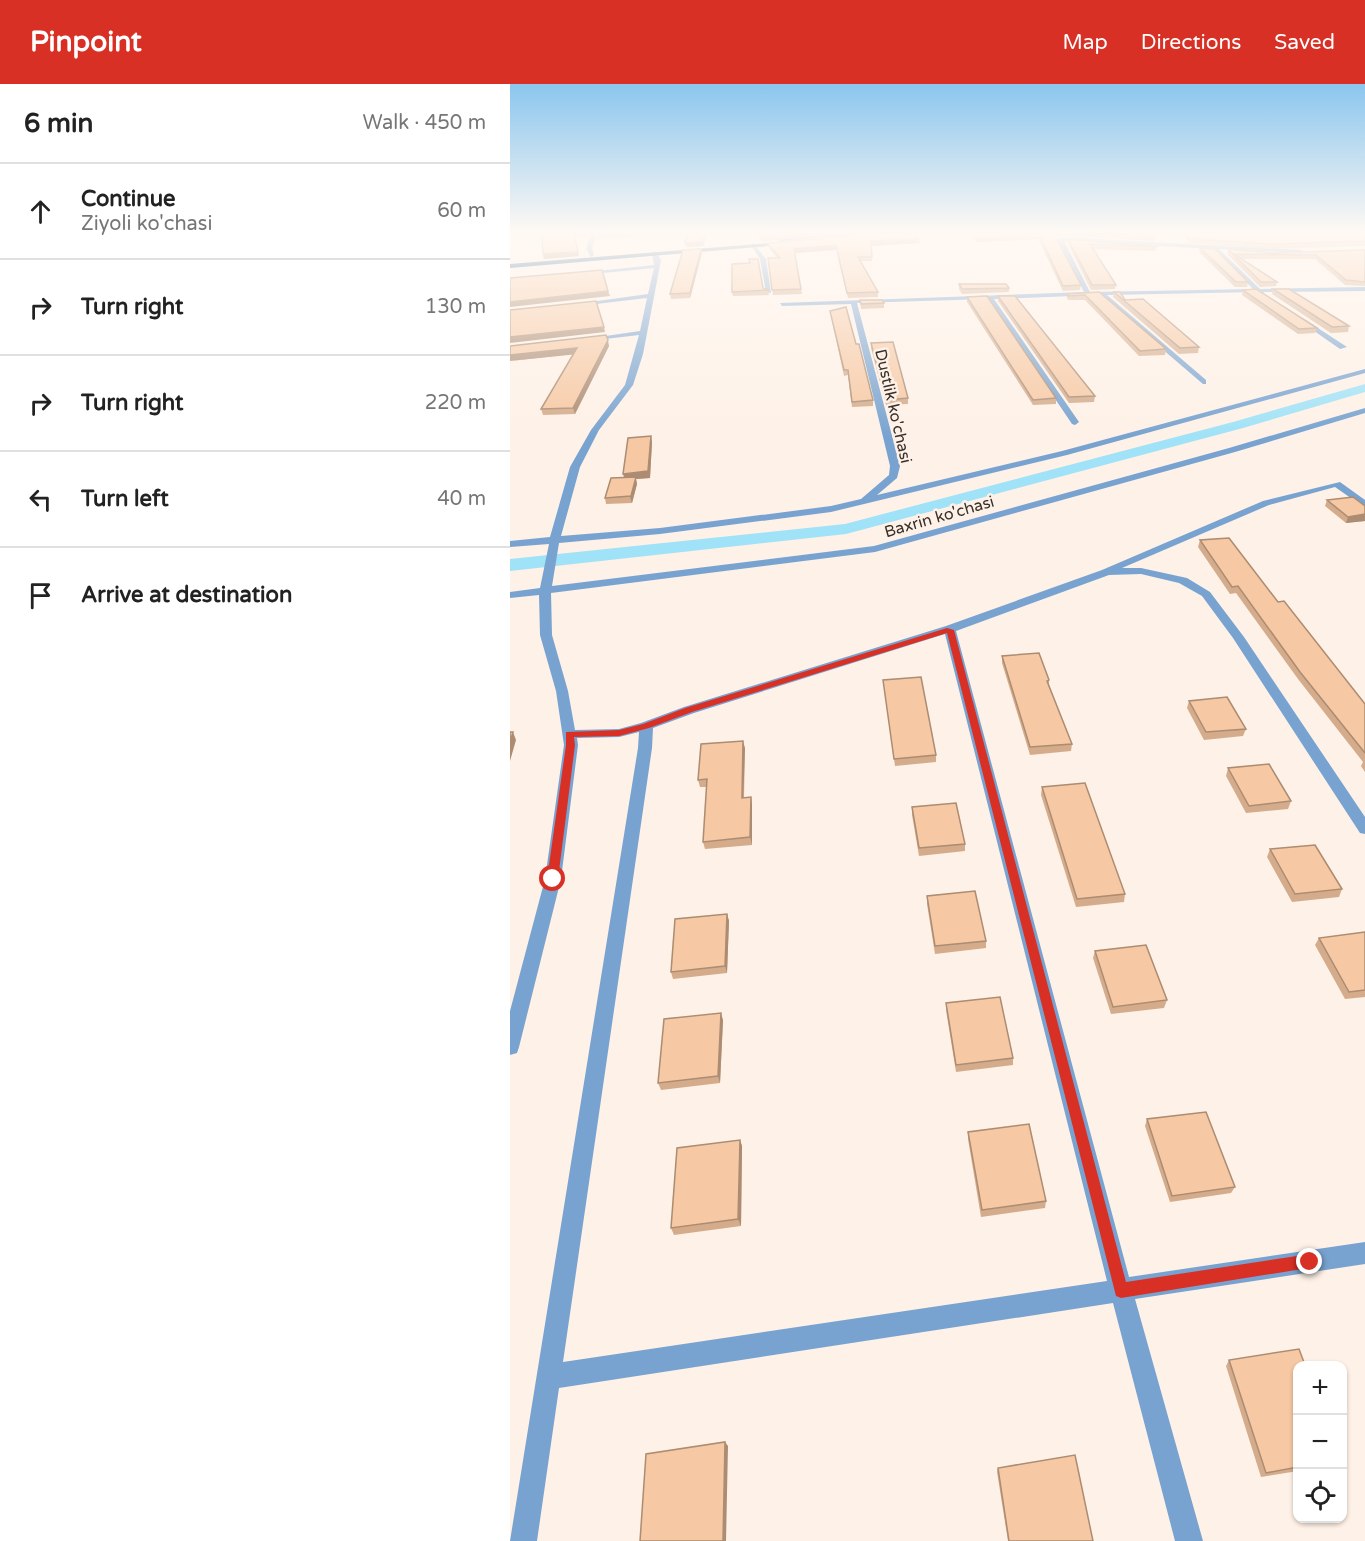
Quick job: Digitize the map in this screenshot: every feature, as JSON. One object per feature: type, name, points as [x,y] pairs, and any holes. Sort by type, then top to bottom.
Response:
[{"type":"street","points":[[568,305],[605,301]]},
{"type":"street","points":[[510,1047],[553,879],[571,745],[562,691],[546,635],[545,592],[555,539],[575,468],[595,430],[629,385],[649,301]]},
{"type":"street","points":[[782,304],[877,301]]},
{"type":"street","points":[[992,301],[1075,422]]},
{"type":"street","points":[[1110,301],[1203,382]]},
{"type":"street","name":"Dustlik ko'chasi","points":[[854,302],[895,466],[894,476],[861,502]]},
{"type":"street","points":[[1296,316],[1343,347]]},
{"type":"street","points":[[577,340],[643,333]]},
{"type":"street","points":[[510,544],[660,531],[831,509],[1064,453],[1365,371]]},
{"type":"street","name":"Baxrin ko'chasi","points":[[510,595],[875,549],[1232,450],[1365,410]]},
{"type":"street","points":[[569,734],[619,733],[646,726],[688,710],[950,630],[1106,572],[1166,544],[1266,503],[1337,484],[1365,505]]},
{"type":"street","points":[[1106,572],[1141,572],[1183,580],[1206,594],[1238,637],[1365,829]]},
{"type":"street","points":[[950,630],[1121,1291],[1189,1541]]},
{"type":"street","points":[[523,1541],[643,760],[646,726]]},
{"type":"street","points":[[548,1377],[1365,1253]]},
{"type":"building","points":[[596,301],[604,327],[510,337],[510,310]]},
{"type":"building","points":[[860,301],[883,301],[884,303],[861,304]]},
{"type":"building","points":[[970,301],[990,301],[1056,398],[1033,400]]},
{"type":"building","points":[[1002,301],[1019,301],[1095,396],[1069,397]]},
{"type":"building","points":[[1091,301],[1110,301],[1166,349],[1140,351]]},
{"type":"building","points":[[1125,301],[1145,301],[1199,347],[1180,348]]},
{"type":"building","points":[[1259,301],[1275,301],[1317,328],[1299,329]]},
{"type":"building","points":[[1292,301],[1308,301],[1349,326],[1332,327]]},
{"type":"building","points":[[846,307],[856,344],[859,344],[873,400],[852,402],[848,370],[844,370],[830,311]]},
{"type":"building","points":[[606,335],[608,340],[573,408],[541,409],[577,348],[510,355],[510,346]]},
{"type":"building","points":[[893,342],[908,398],[886,400],[871,343]]},
{"type":"building","points":[[651,436],[648,471],[623,474],[628,438]]},
{"type":"building","points":[[636,477],[631,496],[605,498],[611,478]]},
{"type":"building","points":[[1353,497],[1365,506],[1365,514],[1348,517],[1327,500]]},
{"type":"building","points":[[1229,538],[1278,602],[1284,601],[1365,704],[1365,753],[1300,672],[1238,586],[1232,587],[1200,540]]},
{"type":"building","points":[[1039,653],[1049,680],[1047,681],[1072,744],[1030,747],[1002,656]]},
{"type":"building","points":[[921,677],[936,755],[894,759],[883,680]]},
{"type":"building","points":[[1227,697],[1246,729],[1206,732],[1189,701]]},
{"type":"building","points":[[743,741],[742,798],[751,797],[750,837],[703,842],[707,779],[698,780],[701,744]]},
{"type":"building","points":[[1269,764],[1291,801],[1249,806],[1228,768]]},
{"type":"building","points":[[1085,783],[1125,894],[1077,899],[1042,787]]},
{"type":"building","points":[[956,803],[965,844],[919,848],[912,807]]},
{"type":"building","points":[[1315,845],[1342,889],[1295,894],[1270,849]]},
{"type":"building","points":[[975,891],[986,941],[935,946],[927,896]]},
{"type":"building","points":[[727,914],[725,966],[671,972],[675,919]]},
{"type":"building","points":[[1365,932],[1365,990],[1349,992],[1319,938]]},
{"type":"building","points":[[1146,945],[1167,1000],[1113,1007],[1095,951]]},
{"type":"building","points":[[1000,997],[1013,1058],[956,1065],[946,1003]]},
{"type":"building","points":[[721,1013],[718,1076],[658,1083],[664,1019]]},
{"type":"building","points":[[1206,1112],[1235,1187],[1172,1196],[1147,1119]]},
{"type":"building","points":[[1029,1124],[1046,1201],[982,1210],[968,1132]]},
{"type":"building","points":[[740,1140],[738,1219],[671,1228],[677,1148]]},
{"type":"building","points":[[1299,1349],[1304,1361],[1293,1361],[1293,1468],[1266,1473],[1229,1360]]},
{"type":"building","points":[[725,1442],[723,1541],[640,1541],[646,1454]]},
{"type":"building","points":[[1075,1455],[1093,1541],[1009,1541],[998,1468]]},
{"type":"waterway","points":[[510,565],[846,529],[1238,425],[1365,388]]},
{"type":"route","points":[[553,879],[571,745],[569,734],[619,733],[646,726],[688,710],[950,630],[1121,1291],[1310,1262]]}]
